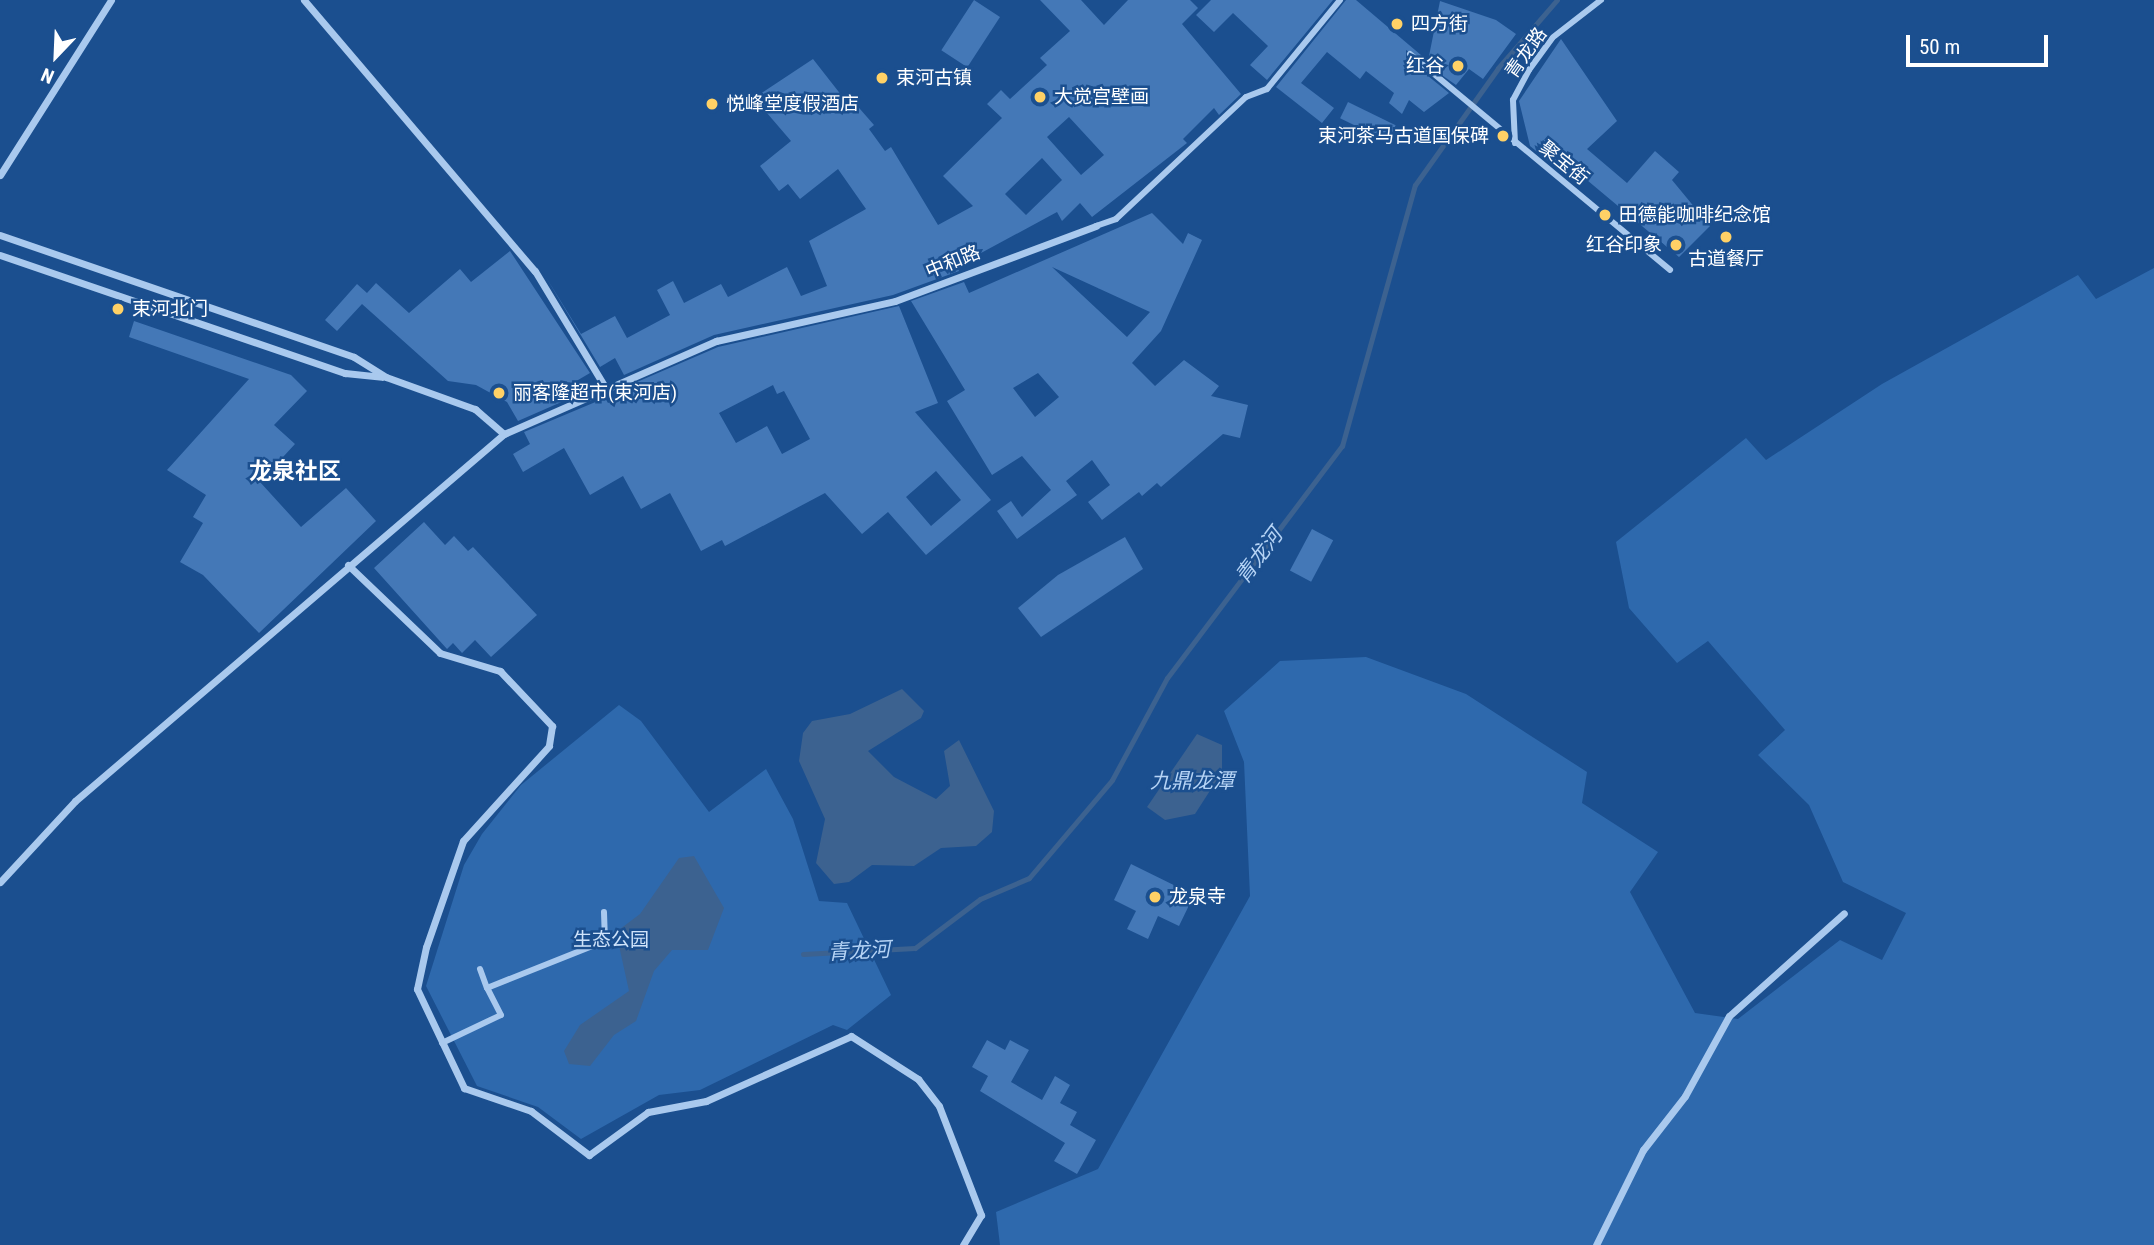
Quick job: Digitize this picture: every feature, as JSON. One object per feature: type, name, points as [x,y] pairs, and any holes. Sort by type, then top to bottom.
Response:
[{"type":"street","points":[[0,175],[111,0]]},
{"type":"street","points":[[304,0],[535,271],[605,387]]},
{"type":"street","name":"中和路","points":[[0,882],[75,802],[348,565],[504,434],[605,387],[716,341],[895,300],[1116,219],[1246,97],[1268,89],[1339,0]]},
{"type":"street","name":"青龙路","points":[[1515,143],[1513,100],[1529,70],[1552,38],[1601,0]]},
{"type":"street","name":"聚宝街","points":[[1410,54],[1670,270]]},
{"type":"street","points":[[0,235],[354,357],[386,377],[475,409],[504,434]]},
{"type":"street","points":[[0,254],[345,373],[386,377]]},
{"type":"street","points":[[348,565],[440,653],[500,671],[552,726],[549,746],[478,819],[449,875],[417,989],[464,1088],[531,1111],[589,1155],[648,1112],[706,1101],[851,1036],[918,1079],[939,1106],[981,1215],[963,1245]]},
{"type":"street","points":[[487,988],[605,941],[604,912]]},
{"type":"street","points":[[1596,1245],[1643,1150],[1685,1096],[1729,1016],[1844,913]]},
{"type":"street","points":[[442,1043],[501,1015],[480,970]]},
{"type":"green space","points":[[2154,268],[2154,1245],[1000,1245],[996,1212],[1098,1169],[1250,896],[1244,762],[1224,711],[1280,661],[1366,657],[1466,694],[1587,772],[1582,803],[1658,852],[1630,892],[1695,1013],[1738,1019],[1840,940],[1882,960],[1906,913],[1843,882],[1809,805],[1758,755],[1785,730],[1708,641],[1677,663],[1629,608],[1616,542],[1746,438],[1766,460],[1882,384],[2078,275],[2096,299]]},
{"type":"green space","name":"生态公园","points":[[619,705],[641,721],[709,812],[766,769],[793,819],[819,901],[847,903],[891,995],[847,1030],[833,1025],[700,1090],[659,1095],[581,1139],[538,1107],[477,1086],[426,986],[464,865],[482,834],[521,785]]},
{"type":"water","points":[[902,689],[924,711],[921,718],[868,751],[894,777],[936,799],[950,786],[944,751],[959,740],[994,811],[992,832],[976,846],[941,848],[914,866],[872,865],[849,882],[834,884],[816,863],[825,819],[799,761],[803,733],[812,721],[850,714]]},
{"type":"water","name":"九鼎龙潭","points":[[1197,734],[1222,745],[1222,772],[1195,814],[1165,820],[1147,807]]},
{"type":"water","points":[[694,856],[724,908],[708,950],[672,950],[654,971],[636,1021],[614,1035],[590,1066],[569,1064],[564,1051],[580,1025],[629,991],[616,932],[640,914],[679,858]]},
{"type":"building","points":[[974,0],[1000,17],[967,67],[941,50]]},
{"type":"building","points":[[1040,0],[1081,0],[1104,25],[1128,0],[1190,0],[1198,8],[1182,24],[1241,94],[1219,115],[1214,108],[1183,139],[1187,143],[1092,217],[1080,203],[1062,221],[1057,212],[957,266],[959,271],[893,295],[714,335],[624,375],[615,358],[600,367],[544,274],[581,334],[615,316],[627,338],[670,315],[657,290],[673,281],[684,303],[721,284],[728,297],[787,267],[801,296],[827,286],[809,241],[866,209],[838,169],[800,199],[788,184],[779,191],[760,166],[791,141],[754,98],[813,59],[849,105],[853,101],[874,125],[869,129],[885,151],[891,147],[938,225],[973,206],[943,176],[1002,118],[987,104],[1001,90],[1010,99],[1047,65],[1040,58],[1070,31]],"holes":[[[1069,117],[1104,155],[1081,175],[1047,137]],[[1042,158],[1062,180],[1026,215],[1005,194]]]},
{"type":"building","points":[[1211,0],[1333,0],[1267,80],[1250,65],[1268,46],[1233,13],[1214,32],[1196,15]]},
{"type":"building","points":[[1346,0],[1356,0],[1428,61],[1440,1],[1496,20],[1516,34],[1483,79],[1469,69],[1456,85],[1406,50],[1406,58],[1449,93],[1424,112],[1409,100],[1402,114],[1389,103],[1394,93],[1366,71],[1360,79],[1327,52],[1301,83],[1334,108],[1322,123],[1276,87]]},
{"type":"building","points":[[1561,39],[1617,121],[1587,149],[1627,183],[1655,151],[1679,172],[1672,180],[1710,226],[1679,257],[1569,165],[1562,172],[1530,146],[1519,101]]},
{"type":"building","points":[[1348,102],[1396,125],[1388,141],[1340,118]]},
{"type":"building","points":[[1152,213],[1183,244],[1188,233],[1202,240],[1161,331],[1132,363],[1155,386],[1184,360],[1219,386],[1211,396],[1248,405],[1240,438],[1223,434],[1161,487],[1157,483],[1142,496],[1139,492],[1102,520],[1088,502],[1110,485],[1092,460],[1066,481],[1077,495],[1017,539],[997,511],[1011,501],[1022,517],[1051,490],[1022,456],[992,475],[947,401],[965,390],[911,301],[964,282],[969,293]],"holes":[[[1052,267],[1150,312],[1127,337]],[[1038,373],[1059,397],[1035,417],[1013,388]]]},
{"type":"building","points":[[510,251],[590,373],[561,390],[566,400],[518,421],[507,402],[476,385],[448,381],[362,304],[337,331],[325,320],[357,284],[367,293],[376,283],[409,313],[460,269],[471,282]]},
{"type":"building","points":[[899,306],[938,403],[915,412],[991,500],[926,555],[888,512],[862,534],[825,493],[725,546],[722,540],[701,551],[670,493],[641,509],[623,476],[590,495],[564,448],[523,472],[513,454],[530,444],[524,432],[605,398],[608,403],[633,390],[630,385],[718,347]],"holes":[[[773,385],[777,394],[784,391],[810,439],[782,454],[767,426],[736,443],[719,413]],[[936,471],[961,500],[931,526],[906,497]]]},
{"type":"building","points":[[134,321],[291,375],[307,391],[274,425],[295,444],[260,482],[301,527],[346,488],[376,521],[259,633],[203,575],[180,562],[203,523],[193,517],[206,495],[167,470],[249,379],[129,337]]},
{"type":"building","points":[[424,522],[445,545],[454,536],[468,551],[473,547],[537,615],[491,657],[475,640],[462,653],[453,643],[447,649],[374,568]]},
{"type":"building","points":[[1312,529],[1333,540],[1311,582],[1290,570]]},
{"type":"building","points":[[1125,537],[1143,569],[1041,637],[1018,608],[1058,575]]},
{"type":"building","points":[[1131,864],[1194,895],[1179,926],[1158,916],[1148,939],[1127,929],[1136,911],[1114,900]]},
{"type":"building","points":[[987,1040],[1005,1050],[1010,1040],[1029,1050],[1011,1082],[1042,1100],[1055,1076],[1070,1085],[1060,1103],[1077,1112],[1070,1125],[1096,1140],[1077,1174],[1054,1161],[1065,1143],[980,1091],[988,1076],[972,1067]]},
{"type":"waterway","name":"青龙河","points":[[803,954],[915,948],[980,899],[1029,878],[1112,780],[1167,678],[1342,446],[1415,185],[1498,68],[1557,0]]},
{"type":"place","name":"四方街","points":[[1397,24]]},
{"type":"place","name":"红谷","points":[[1458,66]]},
{"type":"place","name":"束河古镇","points":[[882,78]]},
{"type":"place","name":"大觉宫壁画","points":[[1040,97]]},
{"type":"place","name":"悦峰堂度假酒店","points":[[712,104]]},
{"type":"place","name":"束河茶马古道国保碑","points":[[1503,136]]},
{"type":"place","name":"田德能咖啡纪念馆","points":[[1605,215]]},
{"type":"place","name":"古道餐厅","points":[[1726,237]]},
{"type":"place","name":"红谷印象","points":[[1676,245]]},
{"type":"place","name":"束河北门","points":[[118,309]]},
{"type":"place","name":"丽客隆超市(束河店)","points":[[499,393]]},
{"type":"place","name":"龙泉寺","points":[[1155,897]]},
{"type":"district","name":"龙泉社区","points":[[295,472]]}]
